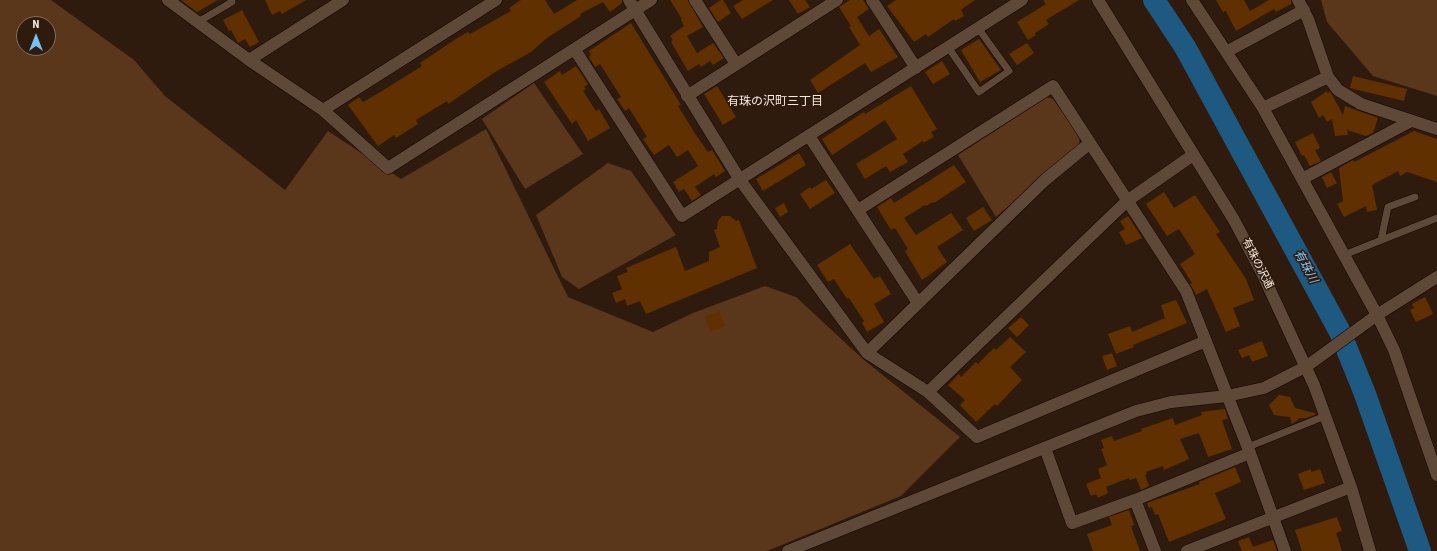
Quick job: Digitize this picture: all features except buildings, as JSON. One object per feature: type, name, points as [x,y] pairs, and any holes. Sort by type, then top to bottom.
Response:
[{"type":"street","points":[[168,0],[249,60],[323,110],[388,168],[575,50],[632,5],[651,0]]},
{"type":"street","points":[[249,60],[343,0]]},
{"type":"street","points":[[323,110],[496,0]]},
{"type":"street","points":[[695,0],[736,64]]},
{"type":"street","points":[[687,96],[837,0]]},
{"type":"street","points":[[575,50],[682,216],[1022,0]]},
{"type":"street","name":"有珠の沢通","points":[[1098,0],[1234,220],[1252,254],[1306,366],[1350,487],[1370,551]]},
{"type":"street","points":[[1192,0],[1263,108],[1378,315],[1394,350],[1437,475]]},
{"type":"street","points":[[877,2],[916,68]]},
{"type":"street","points":[[632,5],[740,180],[867,354],[928,392],[977,437],[1206,340]]},
{"type":"street","points":[[1226,52],[1301,5],[1328,77],[1338,90],[1361,104],[1437,129]]},
{"type":"street","points":[[1263,108],[1328,77]]},
{"type":"street","points":[[858,210],[1053,86],[1186,291],[1249,450],[1285,551]]},
{"type":"street","points":[[1302,178],[1411,121]]},
{"type":"street","points":[[809,136],[918,303]]},
{"type":"street","points":[[867,354],[1045,180],[1090,143]]},
{"type":"street","points":[[928,392],[1128,201],[1193,155]]},
{"type":"street","points":[[788,551],[1136,411],[1172,402],[1227,396],[1264,388],[1306,366],[1378,315],[1437,277]]},
{"type":"street","points":[[1045,448],[1072,523],[1135,500],[1249,450]]},
{"type":"street","points":[[1187,551],[1350,487]]},
{"type":"street","points":[[1135,500],[1155,551]]},
{"type":"lane","points":[[198,22],[232,2],[231,0]]},
{"type":"lane","points":[[948,47],[980,92],[1009,71],[978,28]]},
{"type":"lane","points":[[1381,240],[1388,207],[1415,197]]},
{"type":"lane","points":[[1344,255],[1437,218]]},
{"type":"lane","points":[[1249,450],[1325,416]]},
{"type":"shaded area","points":[[0,0],[51,0],[134,60],[165,96],[285,190],[328,131],[401,179],[486,129],[568,297],[653,332],[693,313],[765,286],[796,297],[864,360],[960,437],[901,496],[767,551],[0,551]]},
{"type":"shaded area","points":[[1321,0],[1437,0],[1437,96],[1373,76],[1327,22]]},
{"type":"shaded area","points":[[534,83],[583,154],[525,189],[482,119]]},
{"type":"shaded area","points":[[1047,97],[1053,99],[1080,136],[1079,145],[996,217],[958,155]]},
{"type":"shaded area","points":[[608,163],[631,171],[676,235],[579,289],[562,277],[536,215]]},
{"type":"waterway","name":"有珠川","points":[[1154,0],[1185,47],[1340,332],[1365,394],[1420,551]]},
{"type":"district","name":"有珠の沢町三丁目","points":[[775,102]]}]
